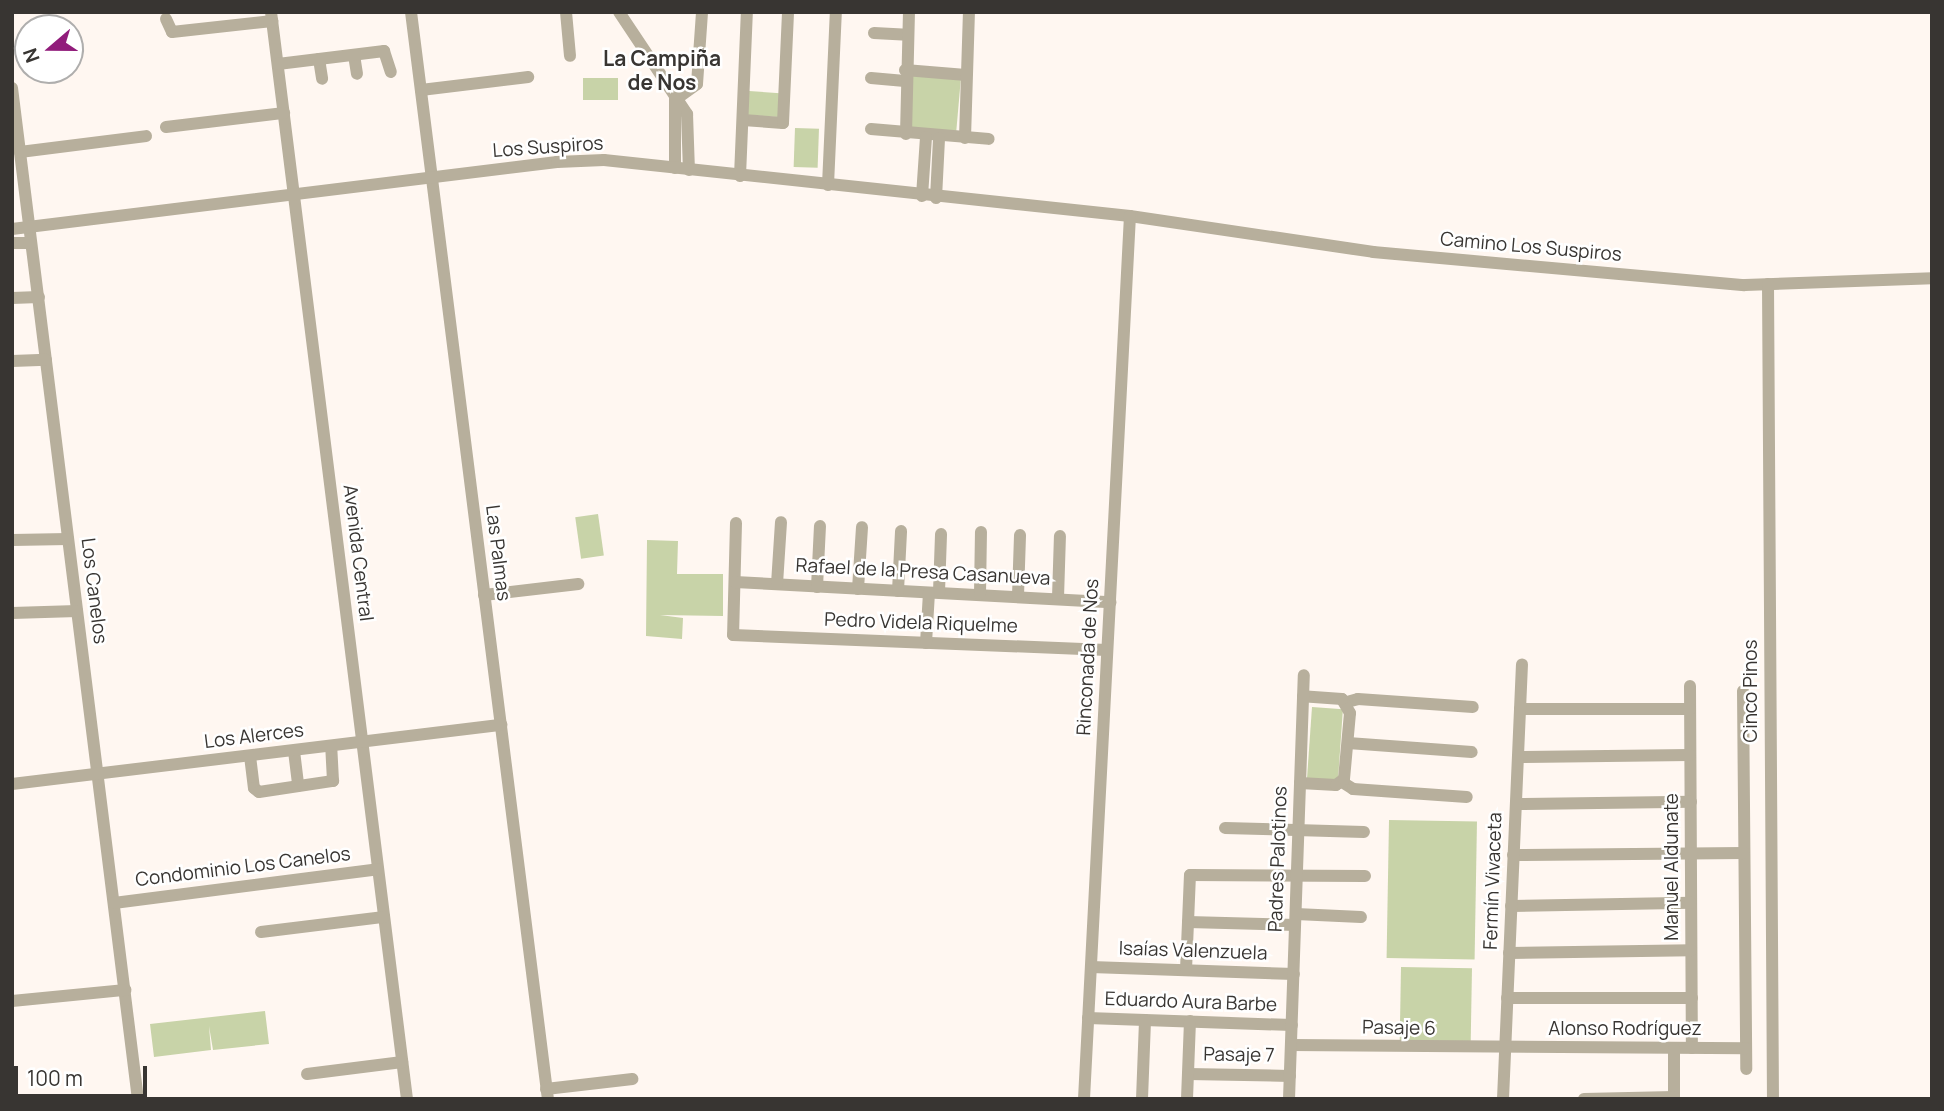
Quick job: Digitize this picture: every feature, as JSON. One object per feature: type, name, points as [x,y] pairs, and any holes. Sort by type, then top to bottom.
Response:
[{"type":"street","name":"Las Palmas","points":[[411,12],[547,1094]]},
{"type":"street","points":[[566,12],[570,55]]},
{"type":"street","points":[[619,12],[689,121],[682,169]]},
{"type":"street","points":[[675,100],[697,84],[702,12]]},
{"type":"street","points":[[740,176],[747,12]]},
{"type":"street","points":[[743,120],[783,123],[788,12]]},
{"type":"street","points":[[828,185],[836,12]]},
{"type":"street","points":[[906,134],[905,76],[909,12]]},
{"type":"street","points":[[965,138],[969,12]]},
{"type":"street","points":[[166,19],[172,32],[272,16]]},
{"type":"street","name":"Avenida Central","points":[[272,16],[407,1099]]},
{"type":"street","points":[[873,33],[907,35]]},
{"type":"street","points":[[278,64],[387,52],[391,72]]},
{"type":"street","points":[[354,55],[357,74]]},
{"type":"street","points":[[319,59],[322,79]]},
{"type":"street","points":[[871,78],[966,75]]},
{"type":"street","points":[[421,90],[528,77]]},
{"type":"street","name":"Los Canelos","points":[[12,88],[138,1099]]},
{"type":"street","points":[[166,127],[284,113]]},
{"type":"street","points":[[872,129],[926,137],[989,139]]},
{"type":"street","points":[[20,152],[146,136]]},
{"type":"street","points":[[926,137],[929,197]]},
{"type":"street","points":[[929,197],[939,138]]},
{"type":"street","name":"Los Suspiros","points":[[12,229],[580,160],[1130,216]]},
{"type":"street","name":"Camino Los Suspiros","points":[[1130,216],[1373,252],[1768,284],[1932,278]]},
{"type":"street","name":"Rinconada de Nos","points":[[1084,1099],[1130,216]]},
{"type":"street","points":[[12,243],[31,243]]},
{"type":"street","name":"Cinco Pinos","points":[[1768,284],[1773,1099]]},
{"type":"street","points":[[12,298],[39,298]]},
{"type":"street","points":[[12,361],[46,360]]},
{"type":"street","points":[[777,584],[781,522]]},
{"type":"street","points":[[735,582],[736,523]]},
{"type":"street","points":[[817,587],[820,526]]},
{"type":"street","points":[[858,589],[862,527]]},
{"type":"street","points":[[898,591],[901,531]]},
{"type":"street","points":[[980,594],[981,532]]},
{"type":"street","points":[[926,643],[941,534]]},
{"type":"street","points":[[1018,596],[1020,535]]},
{"type":"street","points":[[1058,598],[1060,536]]},
{"type":"street","points":[[12,540],[68,539]]},
{"type":"street","name":"Rafael de la Presa Casanueva","points":[[735,582],[1110,602]]},
{"type":"street","name":"Pedro Videla Riquelme","points":[[735,582],[733,635],[1107,650]]},
{"type":"street","points":[[484,594],[578,584]]},
{"type":"street","points":[[12,613],[77,611]]},
{"type":"street","name":"Fermín Vivaceta","points":[[1503,1099],[1522,664]]},
{"type":"street","name":"Padres Palotinos","points":[[1289,1099],[1304,675]]},
{"type":"street","name":"Manuel Aldunate","points":[[1690,686],[1692,1048]]},
{"type":"street","name":"Cinco Pinos","points":[[1743,691],[1746,1069]]},
{"type":"street","points":[[1303,696],[1347,702],[1358,699],[1473,707]]},
{"type":"street","points":[[1342,782],[1348,743],[1347,702]]},
{"type":"street","points":[[1520,709],[1690,709]]},
{"type":"street","name":"Los Alerces","points":[[12,784],[500,725]]},
{"type":"street","points":[[1348,743],[1472,752]]},
{"type":"street","points":[[250,756],[255,791],[334,781],[331,747]]},
{"type":"street","points":[[294,751],[298,786]]},
{"type":"street","points":[[1518,757],[1690,755]]},
{"type":"street","points":[[1300,783],[1342,782],[1353,789],[1467,797]]},
{"type":"street","points":[[1516,804],[1691,802]]},
{"type":"street","points":[[1225,828],[1364,832]]},
{"type":"street","points":[[1514,855],[1744,853]]},
{"type":"street","name":"Condominio Los Canelos","points":[[114,903],[378,869]]},
{"type":"street","points":[[1186,970],[1190,874],[1365,876]]},
{"type":"street","points":[[1511,906],[1691,903]]},
{"type":"street","points":[[1188,922],[1361,916]]},
{"type":"street","points":[[261,932],[384,917]]},
{"type":"street","points":[[1509,953],[1691,950]]},
{"type":"street","name":"Isaías Valenzuela","points":[[1091,967],[1294,974]]},
{"type":"street","points":[[12,1000],[124,990]]},
{"type":"street","points":[[1507,998],[1692,998]]},
{"type":"street","name":"Eduardo Aura Barbe","points":[[1088,1018],[1292,1025]]},
{"type":"street","points":[[1142,1099],[1145,1020]]},
{"type":"street","points":[[1187,1099],[1189,1021]]},
{"type":"street","name":"Pasaje 6","points":[[1291,1045],[1505,1049]]},
{"type":"street","name":"Alonso Rodríguez","points":[[1505,1049],[1746,1048]]},
{"type":"street","points":[[1584,1099],[1674,1098],[1674,1049]]},
{"type":"street","points":[[307,1073],[402,1062]]},
{"type":"street","name":"Pasaje 7","points":[[1188,1074],[1290,1076]]},
{"type":"street","points":[[547,1094],[632,1079]]},
{"type":"green space","points":[[911,75],[961,79],[956,132],[906,128]]},
{"type":"green space","points":[[583,78],[618,78],[618,100],[583,100]]},
{"type":"green space","points":[[749,91],[780,93],[778,117],[747,115]]},
{"type":"green space","points":[[795,128],[819,129],[818,168],[794,167]]},
{"type":"green space","points":[[598,514],[604,556],[581,559],[575,517]]},
{"type":"green space","points":[[647,540],[678,541],[677,574],[723,574],[723,616],[660,615],[683,618],[682,639],[646,636]]},
{"type":"green space","points":[[1312,707],[1343,709],[1338,781],[1307,779]]},
{"type":"green space","points":[[1389,820],[1477,822],[1475,960],[1387,958]]},
{"type":"green space","points":[[1401,967],[1472,968],[1471,1042],[1400,1041]]},
{"type":"green space","points":[[265,1011],[269,1044],[213,1050],[209,1026],[211,1050],[154,1057],[150,1024]]},
{"type":"district","name":"La Campiña de Nos","points":[[662,70]]}]
